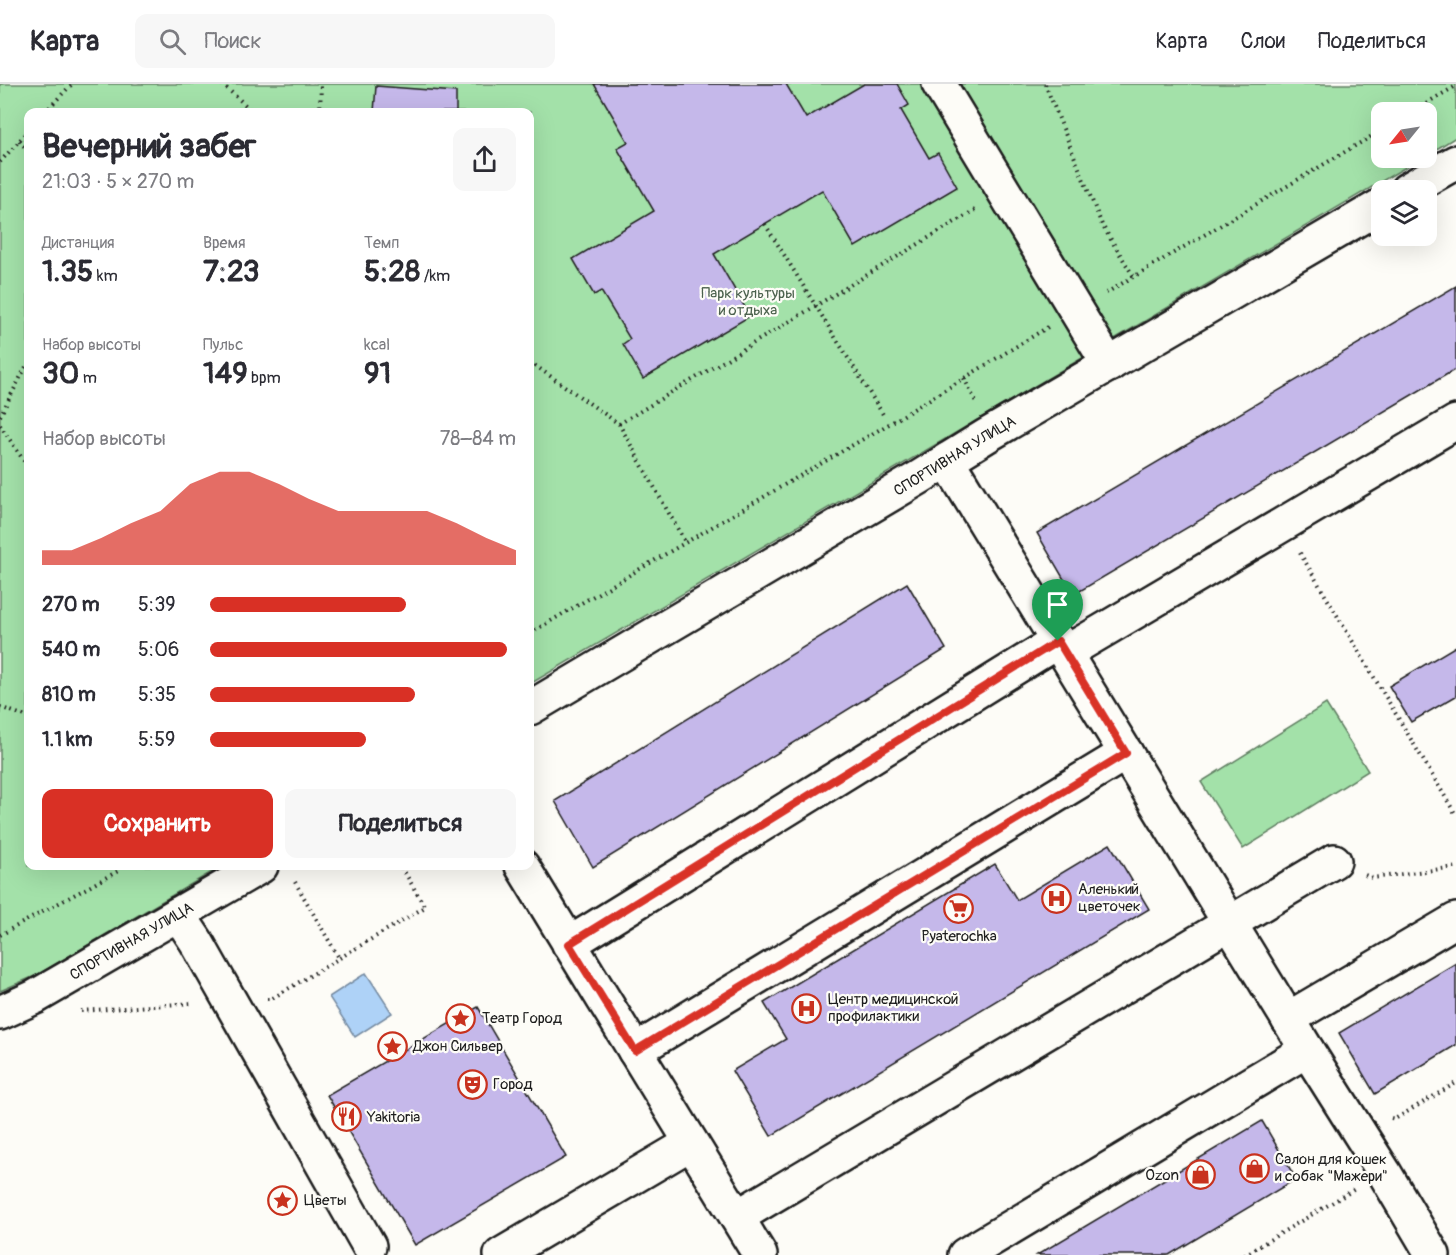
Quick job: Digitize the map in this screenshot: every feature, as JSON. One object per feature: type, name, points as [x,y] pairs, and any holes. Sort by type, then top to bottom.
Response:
[{"type":"street","points":[[939,84],[1108,364]]},
{"type":"street","points":[[1424,180],[1456,162]]},
{"type":"street","name":"СПОРТИВНАЯ УЛИЦА","points":[[534,706],[1108,364],[1371,211]]},
{"type":"street","points":[[569,944],[1061,647],[1283,524],[1456,422]]},
{"type":"street","points":[[947,460],[1307,1050],[1349,1114],[1433,1255]]},
{"type":"street","points":[[635,1051],[1126,753]]},
{"type":"street","points":[[737,1217],[1334,861]]},
{"type":"street","name":"СПОРТИВНАЯ УЛИЦА","points":[[0,1013],[35,998],[254,870]]},
{"type":"street","points":[[524,870],[760,1255]]},
{"type":"street","points":[[178,914],[230,1000],[369,1246]]},
{"type":"street","points":[[1288,1019],[1456,920]]},
{"type":"street","points":[[964,1255],[1307,1050]]},
{"type":"street","points":[[501,1255],[691,1143]]},
{"type":"path","points":[[49,108],[72,84]]},
{"type":"path","points":[[222,84],[249,108]]},
{"type":"path","points":[[320,108],[321,84]]},
{"type":"path","points":[[1045,84],[1102,225],[1134,277]]},
{"type":"path","points":[[1428,102],[1456,86]]},
{"type":"path","points":[[0,162],[24,135]]},
{"type":"path","points":[[534,631],[889,424],[1075,310],[1371,137]]},
{"type":"path","points":[[19,141],[24,146]]},
{"type":"path","points":[[618,424],[1004,192]]},
{"type":"path","points":[[765,224],[884,416]]},
{"type":"path","points":[[534,365],[618,424],[685,542]]},
{"type":"path","points":[[0,416],[24,371]]},
{"type":"path","points":[[964,378],[977,404]]},
{"type":"path","points":[[0,425],[24,462]]},
{"type":"path","points":[[1283,524],[1456,815]]},
{"type":"path","points":[[0,707],[24,716]]},
{"type":"path","points":[[1334,861],[1372,878],[1456,867]]},
{"type":"path","points":[[0,935],[120,870]]},
{"type":"path","points":[[77,1011],[272,999],[425,907],[403,870]]},
{"type":"path","points":[[295,882],[339,958]]},
{"type":"path","points":[[1349,1114],[1395,1119],[1456,1083]]},
{"type":"path","points":[[1244,1255],[1384,1172]]},
{"type":"green space","name":"Парк культуры и отдыха","points":[[0,84],[1456,84],[1456,137],[1437,149],[1437,102],[1371,102],[1371,168],[1404,168],[1384,180],[1371,180],[1371,188],[534,682],[534,108],[24,108],[24,870],[215,870],[37,975],[0,991]]},
{"type":"green space","points":[[1326,704],[1368,771],[1243,849],[1201,782]]},
{"type":"water","points":[[366,973],[392,1013],[355,1037],[329,997]]},
{"type":"building","points":[[594,84],[786,84],[806,118],[864,84],[897,84],[909,105],[901,110],[929,158],[938,153],[957,187],[855,247],[822,190],[714,254],[750,316],[643,379],[623,344],[630,339],[601,291],[594,295],[573,259],[654,211],[617,148],[628,142]]},
{"type":"building","points":[[376,86],[456,92],[456,108],[374,108]]},
{"type":"building","points":[[1456,286],[1456,369],[1073,595],[1037,533]]},
{"type":"building","points":[[907,583],[946,649],[593,867],[555,801]]},
{"type":"building","points":[[1456,646],[1456,696],[1411,722],[1389,686]]},
{"type":"building","points":[[1110,844],[1149,909],[771,1136],[732,1071],[786,1039],[764,1003],[995,864],[1017,900]]},
{"type":"building","points":[[1456,963],[1456,1045],[1375,1094],[1339,1033]]},
{"type":"building","points":[[478,1007],[566,1157],[415,1245],[327,1095]]},
{"type":"building","points":[[1262,1121],[1296,1179],[1169,1255],[1037,1255]]},
{"type":"place","name":"Аленький цветочек","points":[[1057,898]]},
{"type":"place","name":"Pyaterochka","points":[[959,909]]},
{"type":"place","name":"Центр медицинской профилактики","points":[[807,1008]]},
{"type":"place","name":"Театр Город","points":[[461,1018]]},
{"type":"place","name":"Джон Сильвер","points":[[392,1046]]},
{"type":"place","name":"Город","points":[[472,1084]]},
{"type":"place","name":"Yakitoria","points":[[346,1117]]},
{"type":"place","name":"Салон для кошек и собак \"Мажери\"","points":[[1254,1168]]},
{"type":"place","name":"Ozon","points":[[1200,1175]]},
{"type":"place","name":"Цветы","points":[[283,1200]]},
{"type":"route","points":[[1058,641],[1126,753],[635,1051],[569,944],[1058,641]]}]
